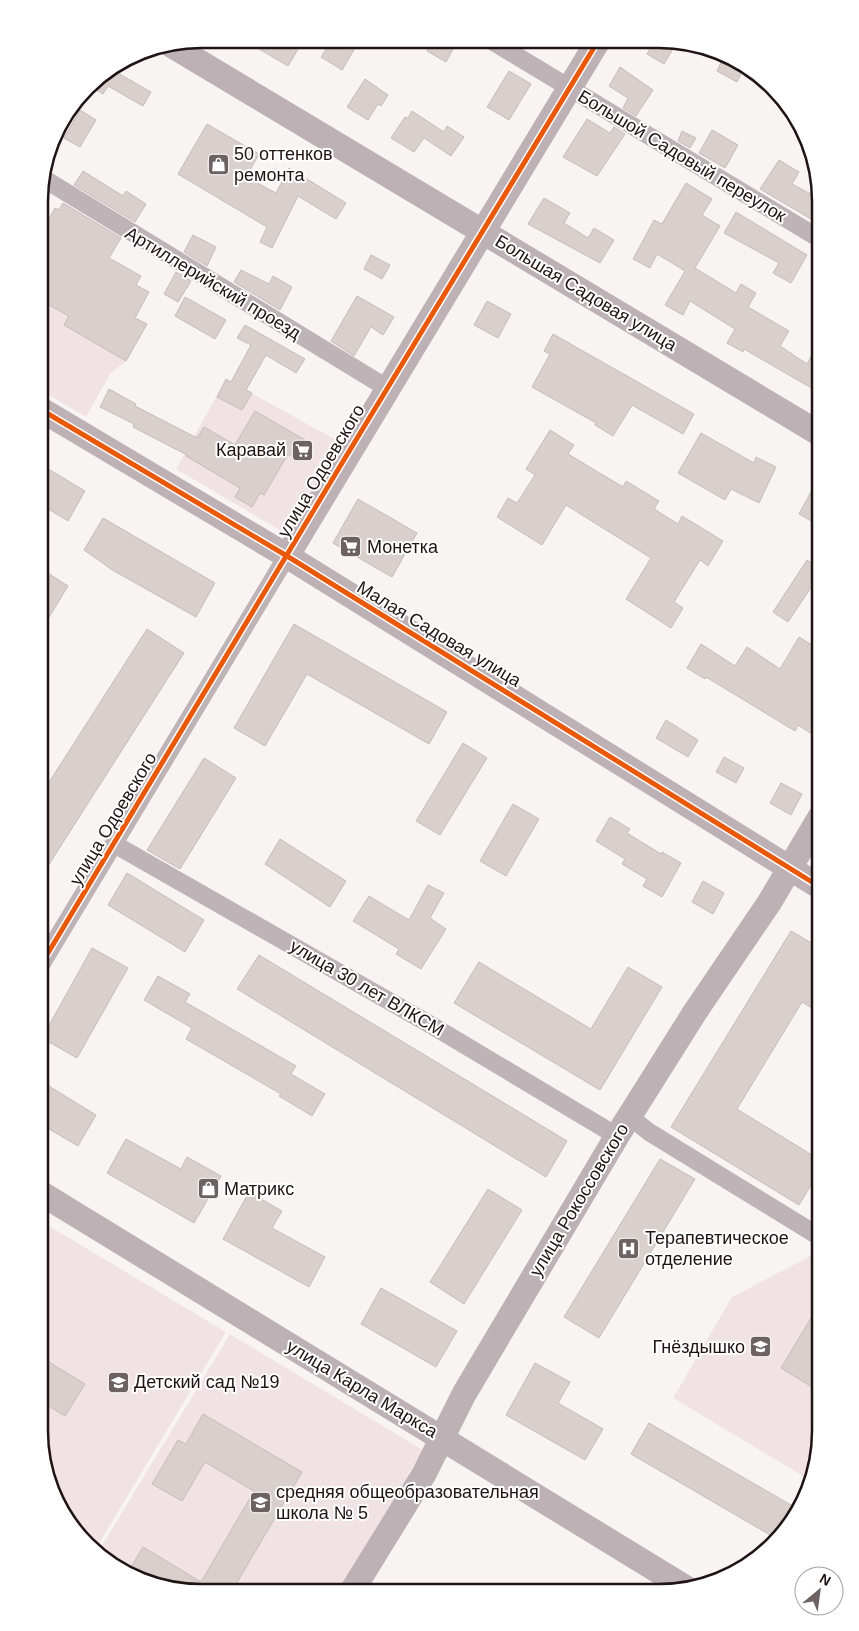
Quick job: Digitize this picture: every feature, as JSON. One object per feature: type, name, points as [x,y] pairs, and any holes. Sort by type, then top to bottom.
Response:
[{"type":"street","name":"Большой Садовый переулок","points":[[503,48],[812,234]]},
{"type":"street","name":"улица Одоевского","points":[[48,953],[594,48]]},
{"type":"street","name":"Большая Садовая улица","points":[[179,49],[812,429]]},
{"type":"street","name":"Артиллерийский проезд","points":[[49,182],[387,388]]},
{"type":"street","name":"Малая Садовая улица","points":[[48,414],[287,556],[811,882]]},
{"type":"street","name":"улица Рокоссовского","points":[[356,1584],[424,1474],[469,1386],[623,1127],[695,1012],[768,903],[811,831]]},
{"type":"street","name":"улица 30 лет ВЛКСМ","points":[[114,844],[430,1024],[623,1127],[649,1132],[811,1232]]},
{"type":"street","name":"улица Карла Маркса","points":[[48,1197],[677,1582]]},
{"type":"shaded area","points":[[48,229],[106,262],[89,292],[147,324],[126,361],[110,374],[86,417],[48,395]]},
{"type":"shaded area","points":[[226,379],[345,445],[288,535],[176,469]]},
{"type":"shaded area","name":"Детский сад №19","points":[[48,1225],[226,1332],[98,1545],[73,1516],[63,1498],[50,1461],[48,1441]]},
{"type":"shaded area","name":"Гнёздышко","points":[[811,1256],[811,1441],[804,1477],[673,1398],[732,1297]]},
{"type":"shaded area","name":"средняя общеобразовательная школа № 5","points":[[230,1334],[423,1450],[342,1584],[200,1584],[180,1582],[142,1572],[124,1563],[101,1547]]},
{"type":"building","points":[[257,48],[299,48],[288,66]]},
{"type":"building","points":[[327,48],[355,48],[342,70],[321,57]]},
{"type":"building","points":[[429,48],[454,48],[446,62],[427,51]]},
{"type":"building","points":[[650,48],[673,48],[664,64],[647,54]]},
{"type":"building","points":[[722,61],[742,72],[737,82],[717,71]]},
{"type":"building","points":[[620,67],[653,90],[636,116],[623,108],[628,98],[609,86]]},
{"type":"building","points":[[509,71],[531,84],[509,120],[487,107]]},
{"type":"building","points":[[116,72],[151,92],[143,106],[108,86],[103,94],[95,89]]},
{"type":"building","points":[[365,79],[388,95],[381,106],[378,104],[368,120],[347,107]]},
{"type":"building","points":[[80,110],[96,120],[80,147],[64,138]]},
{"type":"building","points":[[412,111],[444,132],[447,126],[464,137],[451,156],[424,138],[414,152],[391,138],[405,117],[408,118]]},
{"type":"building","points":[[587,119],[610,133],[614,127],[625,134],[597,176],[563,157]]},
{"type":"building","points":[[207,124],[259,154],[246,177],[276,193],[289,168],[346,203],[336,219],[298,196],[272,248],[260,242],[267,227],[178,174]]},
{"type":"building","points":[[712,130],[738,145],[725,168],[699,153]]},
{"type":"building","points":[[682,131],[696,138],[690,148],[678,141]]},
{"type":"building","points":[[779,160],[799,172],[792,184],[811,194],[812,220],[760,189]]},
{"type":"building","points":[[83,171],[123,196],[126,191],[146,204],[135,222],[74,185]]},
{"type":"building","points":[[686,183],[712,199],[702,215],[720,226],[695,268],[736,293],[741,284],[756,293],[748,307],[789,331],[780,346],[807,364],[812,355],[812,388],[744,349],[743,352],[727,343],[735,329],[690,301],[683,315],[665,305],[685,271],[657,254],[650,268],[633,259],[654,220],[662,224]]},
{"type":"building","points":[[544,198],[570,213],[564,223],[588,238],[594,228],[614,240],[600,263],[528,224]]},
{"type":"building","points":[[63,203],[121,238],[109,258],[141,276],[136,285],[149,292],[135,318],[147,324],[126,361],[64,325],[69,316],[48,304],[48,221],[55,208],[59,210]]},
{"type":"building","points":[[736,212],[807,255],[791,283],[773,273],[779,263],[724,233]]},
{"type":"building","points":[[193,235],[216,247],[207,266],[184,252]]},
{"type":"building","points":[[371,255],[390,265],[382,279],[364,269]]},
{"type":"building","points":[[241,270],[269,284],[273,276],[292,287],[280,310],[234,282]]},
{"type":"building","points":[[176,272],[191,281],[178,302],[164,294]]},
{"type":"building","points":[[357,296],[394,317],[383,335],[371,327],[354,356],[331,341]]},
{"type":"building","points":[[185,297],[226,320],[215,339],[175,316]]},
{"type":"building","points":[[487,301],[511,314],[498,338],[474,325]]},
{"type":"building","points":[[245,325],[305,359],[296,373],[266,355],[246,390],[252,393],[242,410],[217,397],[226,379],[231,382],[251,345],[237,338]]},
{"type":"building","points":[[553,334],[694,414],[683,434],[632,405],[613,436],[595,425],[596,423],[532,387],[550,354],[544,351]]},
{"type":"building","points":[[109,389],[136,404],[135,406],[197,438],[204,427],[235,445],[255,411],[310,443],[300,461],[288,454],[264,495],[260,493],[252,507],[235,497],[240,488],[187,455],[133,427],[134,424],[100,407]]},
{"type":"building","points":[[550,430],[574,445],[568,454],[623,487],[626,481],[659,501],[654,509],[678,524],[682,516],[723,541],[708,566],[700,560],[674,602],[683,608],[671,628],[626,599],[651,558],[566,505],[542,545],[497,517],[508,498],[517,503],[535,475],[526,469]]},
{"type":"building","points":[[701,433],[754,463],[756,457],[776,467],[759,503],[731,489],[725,500],[678,473]]},
{"type":"building","points":[[48,469],[85,491],[68,521],[48,509]]},
{"type":"building","points":[[812,490],[812,521],[799,514]]},
{"type":"building","points":[[358,499],[417,533],[392,577],[333,543]]},
{"type":"building","points":[[103,518],[215,583],[196,617],[114,571],[84,550]]},
{"type":"building","points":[[807,560],[812,563],[812,586],[788,622],[773,612]]},
{"type":"building","points":[[48,573],[68,586],[48,619]]},
{"type":"building","points":[[294,624],[447,712],[429,744],[307,674],[265,746],[234,728]]},
{"type":"building","points":[[147,629],[184,653],[48,866],[48,784]]},
{"type":"building","points":[[799,637],[812,645],[812,734],[798,725],[795,731],[706,677],[705,679],[687,668],[701,644],[735,666],[747,647],[780,669]]},
{"type":"building","points":[[666,720],[698,740],[688,757],[656,738]]},
{"type":"building","points":[[463,743],[487,758],[440,835],[416,821]]},
{"type":"building","points":[[724,757],[744,768],[736,783],[716,772]]},
{"type":"building","points":[[204,758],[236,778],[180,869],[147,850]]},
{"type":"building","points":[[781,783],[802,794],[791,815],[770,803]]},
{"type":"building","points":[[513,804],[539,819],[506,876],[480,861]]},
{"type":"building","points":[[610,817],[630,829],[627,833],[661,854],[662,852],[681,863],[662,897],[643,886],[647,879],[622,864],[625,859],[596,841]]},
{"type":"building","points":[[280,839],[346,881],[330,907],[265,864]]},
{"type":"building","points":[[127,873],[204,920],[185,952],[108,905]]},
{"type":"building","points":[[703,881],[724,893],[713,914],[692,902]]},
{"type":"building","points":[[428,885],[444,893],[430,918],[446,929],[421,969],[396,954],[399,949],[353,921],[369,896],[409,920]]},
{"type":"building","points":[[791,931],[811,943],[811,1008],[802,1002],[737,1109],[811,1155],[811,1185],[799,1205],[671,1127]]},
{"type":"building","points":[[92,948],[128,968],[77,1058],[48,1041],[48,1027]]},
{"type":"building","points":[[259,955],[567,1141],[546,1177],[237,989]]},
{"type":"building","points":[[479,962],[591,1029],[628,967],[662,987],[600,1090],[454,1003]]},
{"type":"building","points":[[158,976],[190,994],[185,1002],[296,1066],[291,1074],[325,1094],[312,1116],[279,1096],[281,1094],[186,1039],[192,1028],[144,1000]]},
{"type":"building","points":[[48,1086],[96,1115],[78,1146],[48,1128]]},
{"type":"building","points":[[126,1139],[181,1169],[187,1157],[221,1176],[194,1223],[107,1173]]},
{"type":"building","name":"Терапевтическое отделение","points":[[660,1159],[695,1179],[599,1338],[564,1317]]},
{"type":"building","points":[[488,1189],[522,1210],[464,1304],[430,1282]]},
{"type":"building","points":[[249,1192],[282,1211],[272,1228],[325,1257],[309,1287],[223,1239]]},
{"type":"building","points":[[381,1288],[457,1331],[436,1367],[361,1324]]},
{"type":"building","points":[[811,1318],[811,1386],[781,1368]]},
{"type":"building","points":[[48,1361],[85,1384],[65,1416],[48,1406]]},
{"type":"building","points":[[535,1363],[570,1382],[558,1403],[603,1429],[585,1460],[506,1415]]},
{"type":"building","points":[[203,1414],[302,1472],[236,1584],[180,1582],[161,1578],[131,1567],[143,1547],[201,1582],[254,1491],[205,1462],[182,1501],[152,1484],[178,1440],[186,1444]]},
{"type":"building","points":[[649,1423],[792,1505],[770,1535],[631,1454]]},
{"type":"cycle path","points":[[48,953],[594,48]]},
{"type":"cycle path","points":[[48,414],[287,556],[811,882]]},
{"type":"place","name":"50 оттенков ремонта","points":[[218,164]]},
{"type":"place","name":"Каравай","points":[[302,450]]},
{"type":"place","name":"Монетка","points":[[351,547]]},
{"type":"place","name":"Матрикс","points":[[208,1189]]},
{"type":"place","name":"Терапевтическое отделение","points":[[629,1248]]},
{"type":"place","name":"Гнёздышко","points":[[761,1347]]},
{"type":"place","name":"Детский сад №19","points":[[118,1382]]},
{"type":"place","name":"средняя общеобразовательная школа № 5","points":[[260,1502]]}]
